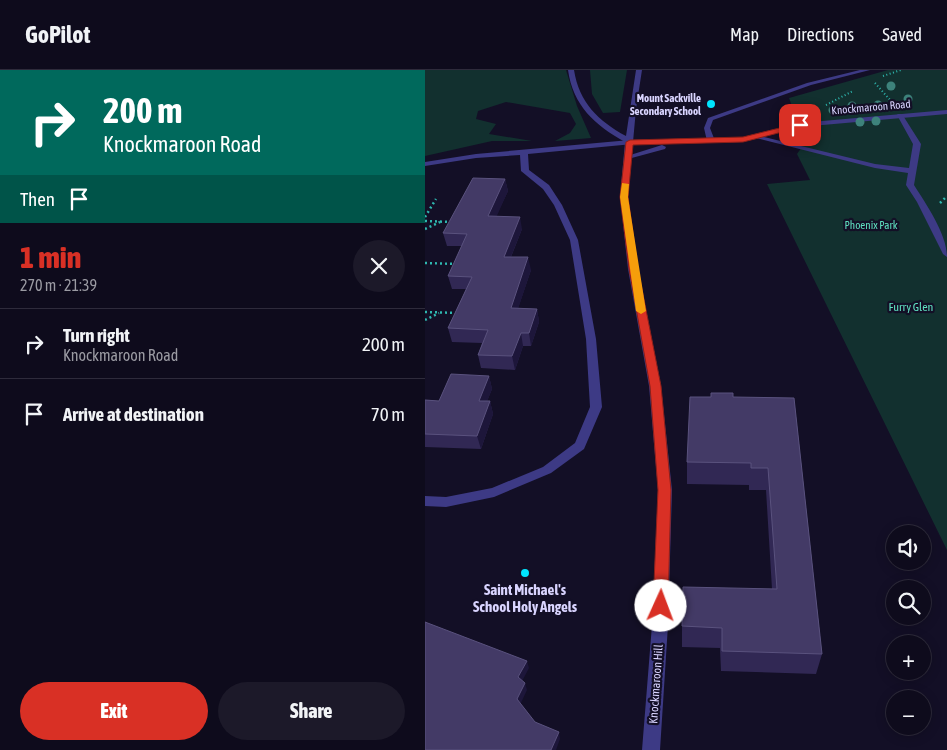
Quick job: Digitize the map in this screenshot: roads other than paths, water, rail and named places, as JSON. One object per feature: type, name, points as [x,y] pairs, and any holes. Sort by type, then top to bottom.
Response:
[{"type":"street","points":[[571,70],[576,92],[591,116],[609,131],[630,142]]},
{"type":"street","name":"Knockmaroon Hill","points":[[639,70],[632,109],[624,197],[633,269],[655,386],[665,490],[660,625],[651,750]]},
{"type":"street","name":"Knockmaroon Road","points":[[630,142],[711,141],[756,137],[808,124],[947,112]]},
{"type":"street","name":"Knockmaroon Road","points":[[628,157],[679,142]]},
{"type":"lane","points":[[711,141],[707,128],[710,119],[809,84],[867,70]]},
{"type":"lane","points":[[900,115],[917,144],[909,185],[921,202],[947,254]]},
{"type":"lane","points":[[756,137],[875,166],[911,171]]},
{"type":"lane","points":[[425,164],[450,159],[579,149],[630,142]]},
{"type":"lane","points":[[425,501],[446,502],[494,492],[547,470],[580,446],[596,407],[591,339],[574,240],[558,205],[546,187],[525,171],[524,152]]},
{"type":"place","name":"Mount Sackville Secondary School","points":[[711,104]]},
{"type":"place","name":"Saint Michael's School Holy Angels","points":[[525,573]]},
{"type":"park label","name":"Phoenix Park","points":[[871,225]]},
{"type":"park label","name":"Furry Glen","points":[[911,307]]}]
